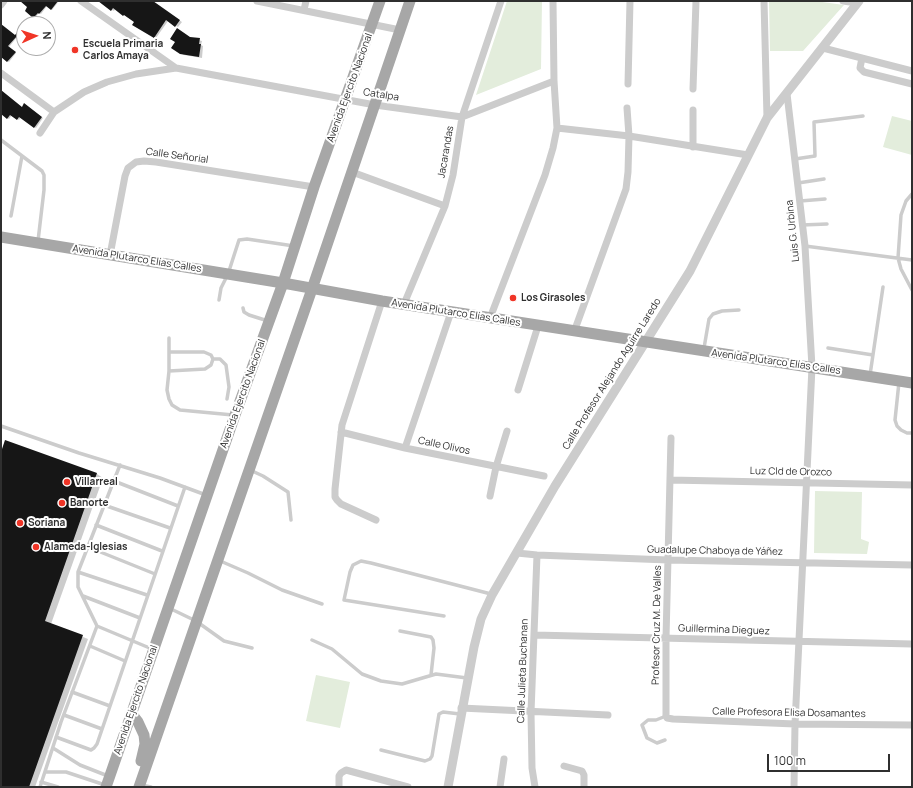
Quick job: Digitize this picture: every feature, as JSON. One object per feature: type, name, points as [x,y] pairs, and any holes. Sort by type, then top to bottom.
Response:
[{"type":"main road","name":"Avenida Ejercito Nacional","points":[[107,783],[235,415],[283,283],[314,187],[380,1]]},
{"type":"main road","points":[[143,786],[144,771],[410,1]]},
{"type":"main road","name":"Avenida Plutarco Elías Calles","points":[[1,237],[574,332],[912,383]]},
{"type":"main road","points":[[131,713],[138,722],[144,735],[145,744],[140,765],[144,771]]},
{"type":"street","points":[[1,5],[4,1]]},
{"type":"street","points":[[81,1],[176,68]]},
{"type":"street","points":[[257,1],[400,30]]},
{"type":"street","points":[[304,10],[306,1]]},
{"type":"street","name":"Jacarandas","points":[[404,304],[445,206],[453,175],[462,117],[501,1]]},
{"type":"street","points":[[490,318],[545,175],[557,128],[554,80],[553,1]]},
{"type":"street","points":[[628,84],[630,1]]},
{"type":"street","points":[[693,88],[696,1]]},
{"type":"street","points":[[764,1],[767,118]]},
{"type":"street","points":[[843,1],[858,2]]},
{"type":"street","name":"Calle Profesor Alejando Aguirre Laredo","points":[[448,787],[467,678],[481,619],[492,595],[555,486],[644,342],[690,271],[767,118],[858,2]]},
{"type":"street","points":[[823,48],[912,71]]},
{"type":"street","points":[[862,58],[860,68],[864,72],[912,84]]},
{"type":"street","points":[[40,133],[54,112],[84,92],[107,82],[136,74],[176,68]]},
{"type":"street","name":"Catalpa","points":[[176,68],[345,100],[462,117],[554,80]]},
{"type":"street","points":[[1,73],[54,112]]},
{"type":"street","name":"Luis G. Urbina","points":[[787,94],[805,246],[812,367],[804,562],[795,724],[794,787]]},
{"type":"street","points":[[574,332],[626,189],[629,136],[627,108]]},
{"type":"street","points":[[693,110],[693,147]]},
{"type":"street","points":[[557,128],[629,136],[748,155]]},
{"type":"street","name":"Calle Señorial","points":[[110,255],[125,176],[128,168],[136,162],[156,162],[314,187]]},
{"type":"street","points":[[352,172],[445,206]]},
{"type":"street","points":[[376,520],[341,504],[335,496],[341,432],[382,301]]},
{"type":"street","points":[[406,448],[450,312]]},
{"type":"street","points":[[518,390],[538,326]]},
{"type":"street","points":[[490,496],[506,430]]},
{"type":"street","name":"Calle Olivos","points":[[341,432],[406,448],[544,476]]},
{"type":"street","name":"Profesor Cruz M. De Valles","points":[[666,716],[666,638],[671,438]]},
{"type":"street","name":"Luz CId de Orozco","points":[[670,480],[912,485]]},
{"type":"street","name":"Guadalupe Chaboya de Yáñez","points":[[517,553],[668,560],[912,565]]},
{"type":"street","name":"Calle Julieta Buchanan","points":[[535,787],[532,768],[531,712],[537,555]]},
{"type":"street","name":"Guillermina Dieguez","points":[[534,635],[912,644]]},
{"type":"street","points":[[461,711],[531,712],[608,716]]},
{"type":"street","name":"Calle Profesora Elisa Dosamantes","points":[[666,716],[667,718],[673,719],[795,724],[912,725]]},
{"type":"street","points":[[500,787],[504,759]]},
{"type":"street","points":[[564,766],[582,771],[584,775],[584,787]]},
{"type":"street","points":[[339,787],[339,776],[346,770],[408,787]]},
{"type":"lane","points":[[795,159],[815,156],[814,122],[863,116]]},
{"type":"lane","points":[[1,140],[42,171],[44,175],[45,185],[38,243]]},
{"type":"lane","points":[[11,216],[22,156]]},
{"type":"lane","points":[[798,183],[824,179]]},
{"type":"lane","points":[[912,194],[906,201],[901,215],[898,258],[901,268],[912,290]]},
{"type":"lane","points":[[800,201],[826,200]]},
{"type":"lane","points":[[802,224],[827,224]]},
{"type":"lane","points":[[219,300],[221,288],[228,274],[239,240],[242,239],[295,246]]},
{"type":"lane","points":[[805,246],[912,260]]},
{"type":"lane","points":[[870,376],[883,287]]},
{"type":"lane","points":[[242,308],[248,315],[269,321]]},
{"type":"lane","points":[[703,351],[709,319],[713,314],[722,311],[739,310]]},
{"type":"lane","points":[[169,338],[169,370],[167,390],[172,405],[180,410],[235,415]]},
{"type":"lane","points":[[828,348],[873,355]]},
{"type":"lane","points":[[169,352],[204,352],[211,355],[213,359]]},
{"type":"lane","points":[[169,370],[205,369],[211,365],[213,359]]},
{"type":"lane","points":[[213,359],[220,359],[226,365],[229,387],[227,399]]},
{"type":"lane","points":[[900,381],[895,420],[901,430],[907,433],[912,433]]},
{"type":"lane","points":[[1,426],[80,454],[120,465],[208,496]]},
{"type":"lane","points":[[120,465],[78,572],[78,587],[97,626],[154,650]]},
{"type":"lane","points":[[249,470],[263,476],[288,492],[292,520]]},
{"type":"lane","points":[[114,481],[178,506]]},
{"type":"lane","points":[[56,737],[91,750],[97,744],[184,487]]},
{"type":"lane","points":[[104,505],[170,528]]},
{"type":"lane","points":[[96,525],[162,551]]},
{"type":"lane","points":[[88,547],[155,574]]},
{"type":"lane","points":[[218,560],[282,590],[322,604]]},
{"type":"lane","points":[[444,616],[344,600],[353,565],[361,562],[371,563],[492,595]]},
{"type":"lane","points":[[78,572],[147,595]]},
{"type":"lane","points":[[82,596],[140,618]]},
{"type":"lane","points":[[168,608],[196,621],[224,641],[252,648]]},
{"type":"lane","points":[[40,787],[52,748],[97,626]]},
{"type":"lane","points":[[400,631],[431,637],[434,648],[431,675]]},
{"type":"lane","points":[[312,640],[332,650],[362,674],[381,681],[402,684],[431,675],[445,674],[467,678]]},
{"type":"lane","points":[[90,646],[125,662]]},
{"type":"lane","points":[[72,692],[110,706]]},
{"type":"lane","points":[[381,750],[425,761],[430,760],[439,714],[443,712],[461,711]]},
{"type":"lane","points":[[64,715],[102,729]]},
{"type":"lane","points":[[665,740],[657,743],[647,738],[642,725],[648,720],[656,720],[666,716]]},
{"type":"lane","points":[[52,748],[107,783]]},
{"type":"lane","points":[[45,772],[66,772],[107,783]]},
{"type":"lane","points":[[41,782],[58,787]]},
{"type":"green space","points":[[507,1],[542,1],[541,69],[476,95]]},
{"type":"green space","points":[[769,1],[815,1],[844,5],[803,51],[770,51]]},
{"type":"green space","points":[[892,116],[912,121],[912,155],[883,147]]},
{"type":"green space","points":[[815,491],[862,492],[861,539],[869,542],[867,554],[814,553]]},
{"type":"green space","points":[[316,675],[350,682],[340,728],[306,721]]},
{"type":"building","points":[[20,1],[58,1],[51,10],[46,6],[39,14],[38,13],[35,16],[31,16],[25,11],[27,7]]},
{"type":"building","points":[[98,1],[153,1],[180,20],[175,27],[166,20],[154,38],[132,25],[134,22],[124,15],[123,16],[113,8],[111,11]]},
{"type":"building","points":[[1,24],[15,35],[16,34],[16,37],[8,46],[16,52],[7,62],[1,57]]},
{"type":"building","points":[[177,28],[190,37],[200,38],[199,44],[201,44],[199,57],[180,54],[171,48],[175,42],[170,39]]},
{"type":"building","points":[[1,90],[22,107],[24,103],[42,117],[34,128],[19,117],[17,120],[10,115],[7,119],[1,114]]},
{"type":"building","name":"Alameda-Iglesias","points":[[5,440],[97,473],[45,621],[83,635],[29,787],[1,787],[1,452]]},
{"type":"place","name":"Escuela Primaria Carlos Amaya","points":[[75,50]]},
{"type":"place","name":"Los Girasoles","points":[[513,298]]},
{"type":"place","name":"Villarreal","points":[[67,482]]},
{"type":"place","name":"Banorte","points":[[62,503]]},
{"type":"place","name":"Soriana","points":[[20,523]]},
{"type":"place","name":"Alameda-Iglesias","points":[[36,547]]}]
